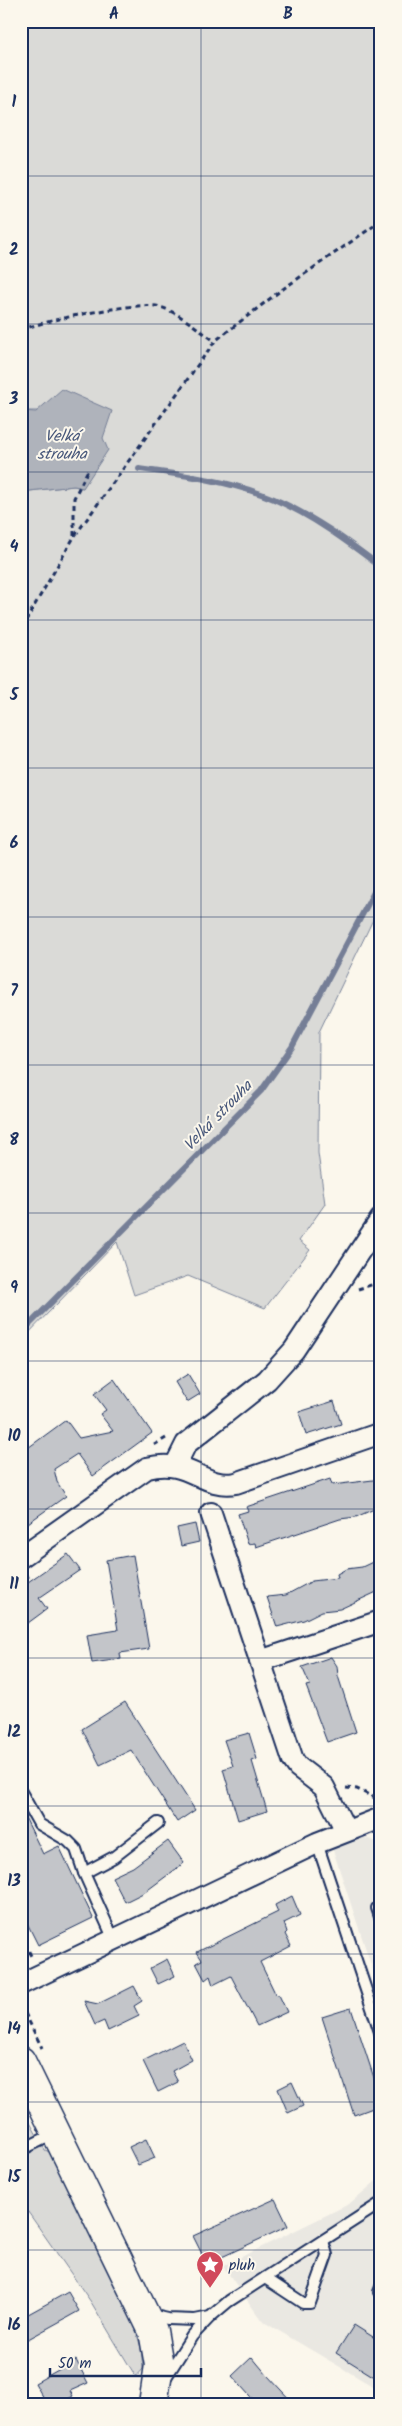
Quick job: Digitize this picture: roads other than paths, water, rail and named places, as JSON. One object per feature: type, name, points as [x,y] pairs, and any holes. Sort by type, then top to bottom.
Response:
[{"type":"street","points":[[175,1466],[186,1444],[261,1385],[294,1350],[381,1220]]},
{"type":"street","points":[[21,1557],[133,1476],[157,1466],[175,1466],[223,1485],[236,1483],[381,1433]]},
{"type":"street","points":[[211,1513],[293,1760],[298,1767],[324,1787],[346,1831]]},
{"type":"street","points":[[260,1661],[381,1621]]},
{"type":"street","points":[[21,1984],[317,1843],[381,1818]]},
{"type":"street","points":[[21,2061],[146,2314],[157,2349],[158,2379],[154,2401]]},
{"type":"lane","points":[[21,1792],[39,1824],[72,1844],[78,1853],[84,1873],[114,1940]]},
{"type":"lane","points":[[84,1873],[114,1857],[158,1823]]},
{"type":"lane","points":[[317,1843],[381,2035]]},
{"type":"lane","points":[[381,1906],[377,1908],[381,1920]]},
{"type":"lane","points":[[21,2150],[57,2132]]},
{"type":"lane","points":[[154,2401],[188,2343],[210,2317],[229,2301],[381,2203]]},
{"type":"lane","points":[[265,2278],[303,2303],[310,2303],[327,2255],[323,2240]]},
{"type":"lane","points":[[146,2314],[181,2320],[210,2317]]},
{"type":"water","name":"Velká strouha","points":[[62,389],[112,411],[103,438],[108,450],[83,488],[74,486],[21,492],[21,411],[36,412]]},
{"type":"waterway","name":"Velká strouha","points":[[139,469],[224,483],[274,499],[316,521],[381,567]]},
{"type":"waterway","name":"Velká strouha","points":[[21,1333],[261,1091],[292,1047],[381,879]]},
{"type":"place","name":"pluh","points":[[210,2289]]}]
